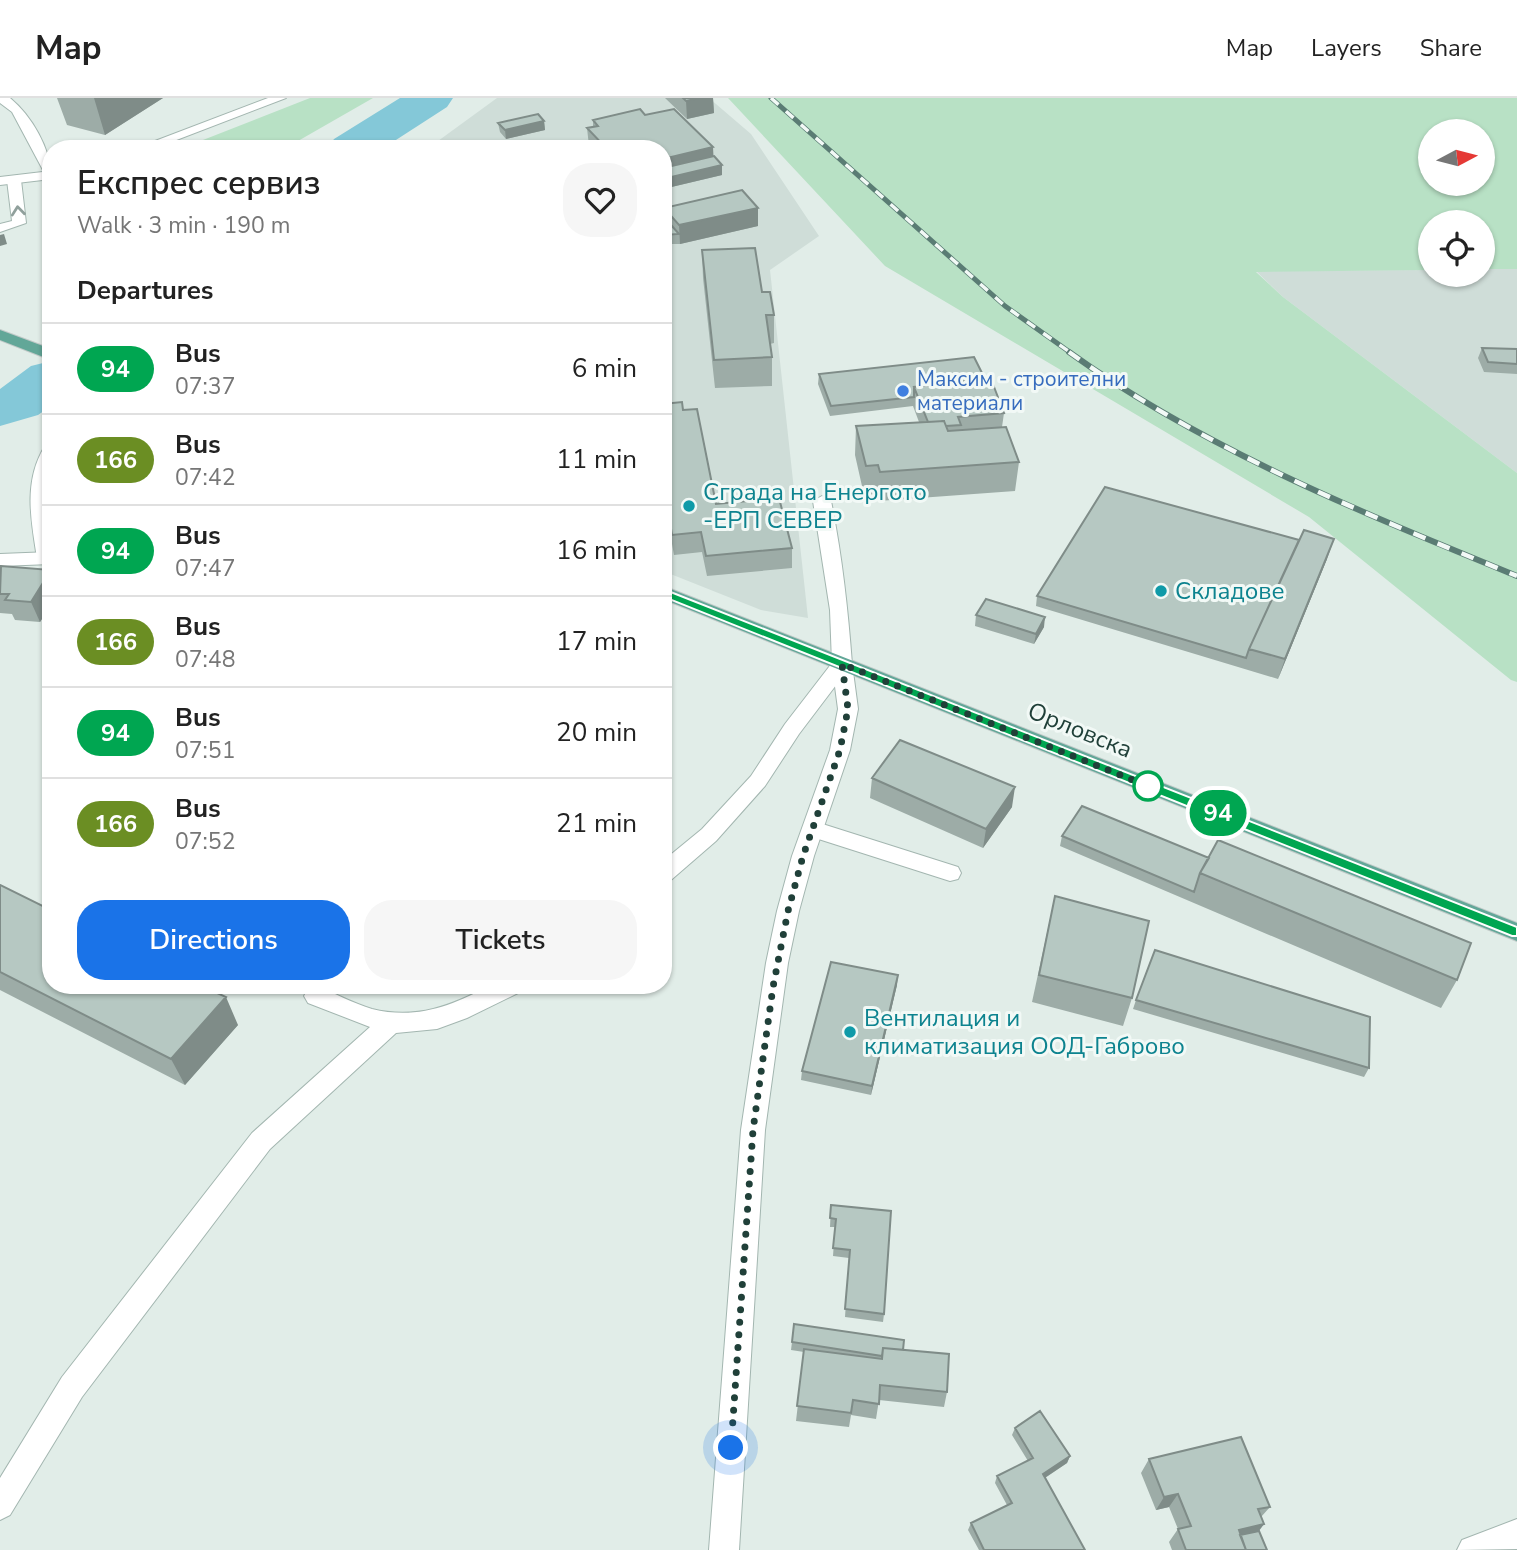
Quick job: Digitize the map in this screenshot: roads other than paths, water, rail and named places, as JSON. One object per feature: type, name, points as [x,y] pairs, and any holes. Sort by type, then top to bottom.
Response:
[{"type":"main road","points":[[0,335],[42,351]]},
{"type":"main road","name":"Орловска","points":[[672,597],[1517,932]]},
{"type":"street","points":[[2,98],[17,110],[42,156]]},
{"type":"street","points":[[165,140],[281,98]]},
{"type":"street","points":[[0,228],[19,223],[7,180],[42,174]]},
{"type":"street","points":[[42,467],[37,498],[42,525]]},
{"type":"street","points":[[724,1550],[753,1130],[777,963],[788,911],[840,750],[848,709],[839,610],[822,501]]},
{"type":"street","points":[[0,560],[42,558]]},
{"type":"street","points":[[672,866],[709,835],[758,781],[792,729],[842,664]]},
{"type":"street","points":[[813,829],[950,873]]},
{"type":"street","points":[[316,996],[359,1016],[391,1023],[412,1024],[461,1013],[496,994]]},
{"type":"street","points":[[0,1505],[72,1387],[261,1141],[391,1023]]},
{"type":"street","points":[[1472,1550],[1517,1534]]},
{"type":"waterway","points":[[364,140],[431,98]]},
{"type":"waterway","points":[[0,409],[18,403],[42,385]]},
{"type":"railway","points":[[771,98],[1005,306],[1071,353]]},
{"type":"railway","points":[[1069,352],[1121,387],[1229,449],[1343,503],[1517,576]]},
{"type":"place","name":"Максим - строителни материали","points":[[903,391]]},
{"type":"place","name":"Сграда на Енергото -ЕРП СЕВЕР","points":[[689,506]]},
{"type":"place","name":"Складове","points":[[1161,591]]},
{"type":"place","name":"Вентилация и климатизация ООД-Габрово","points":[[850,1032]]}]
